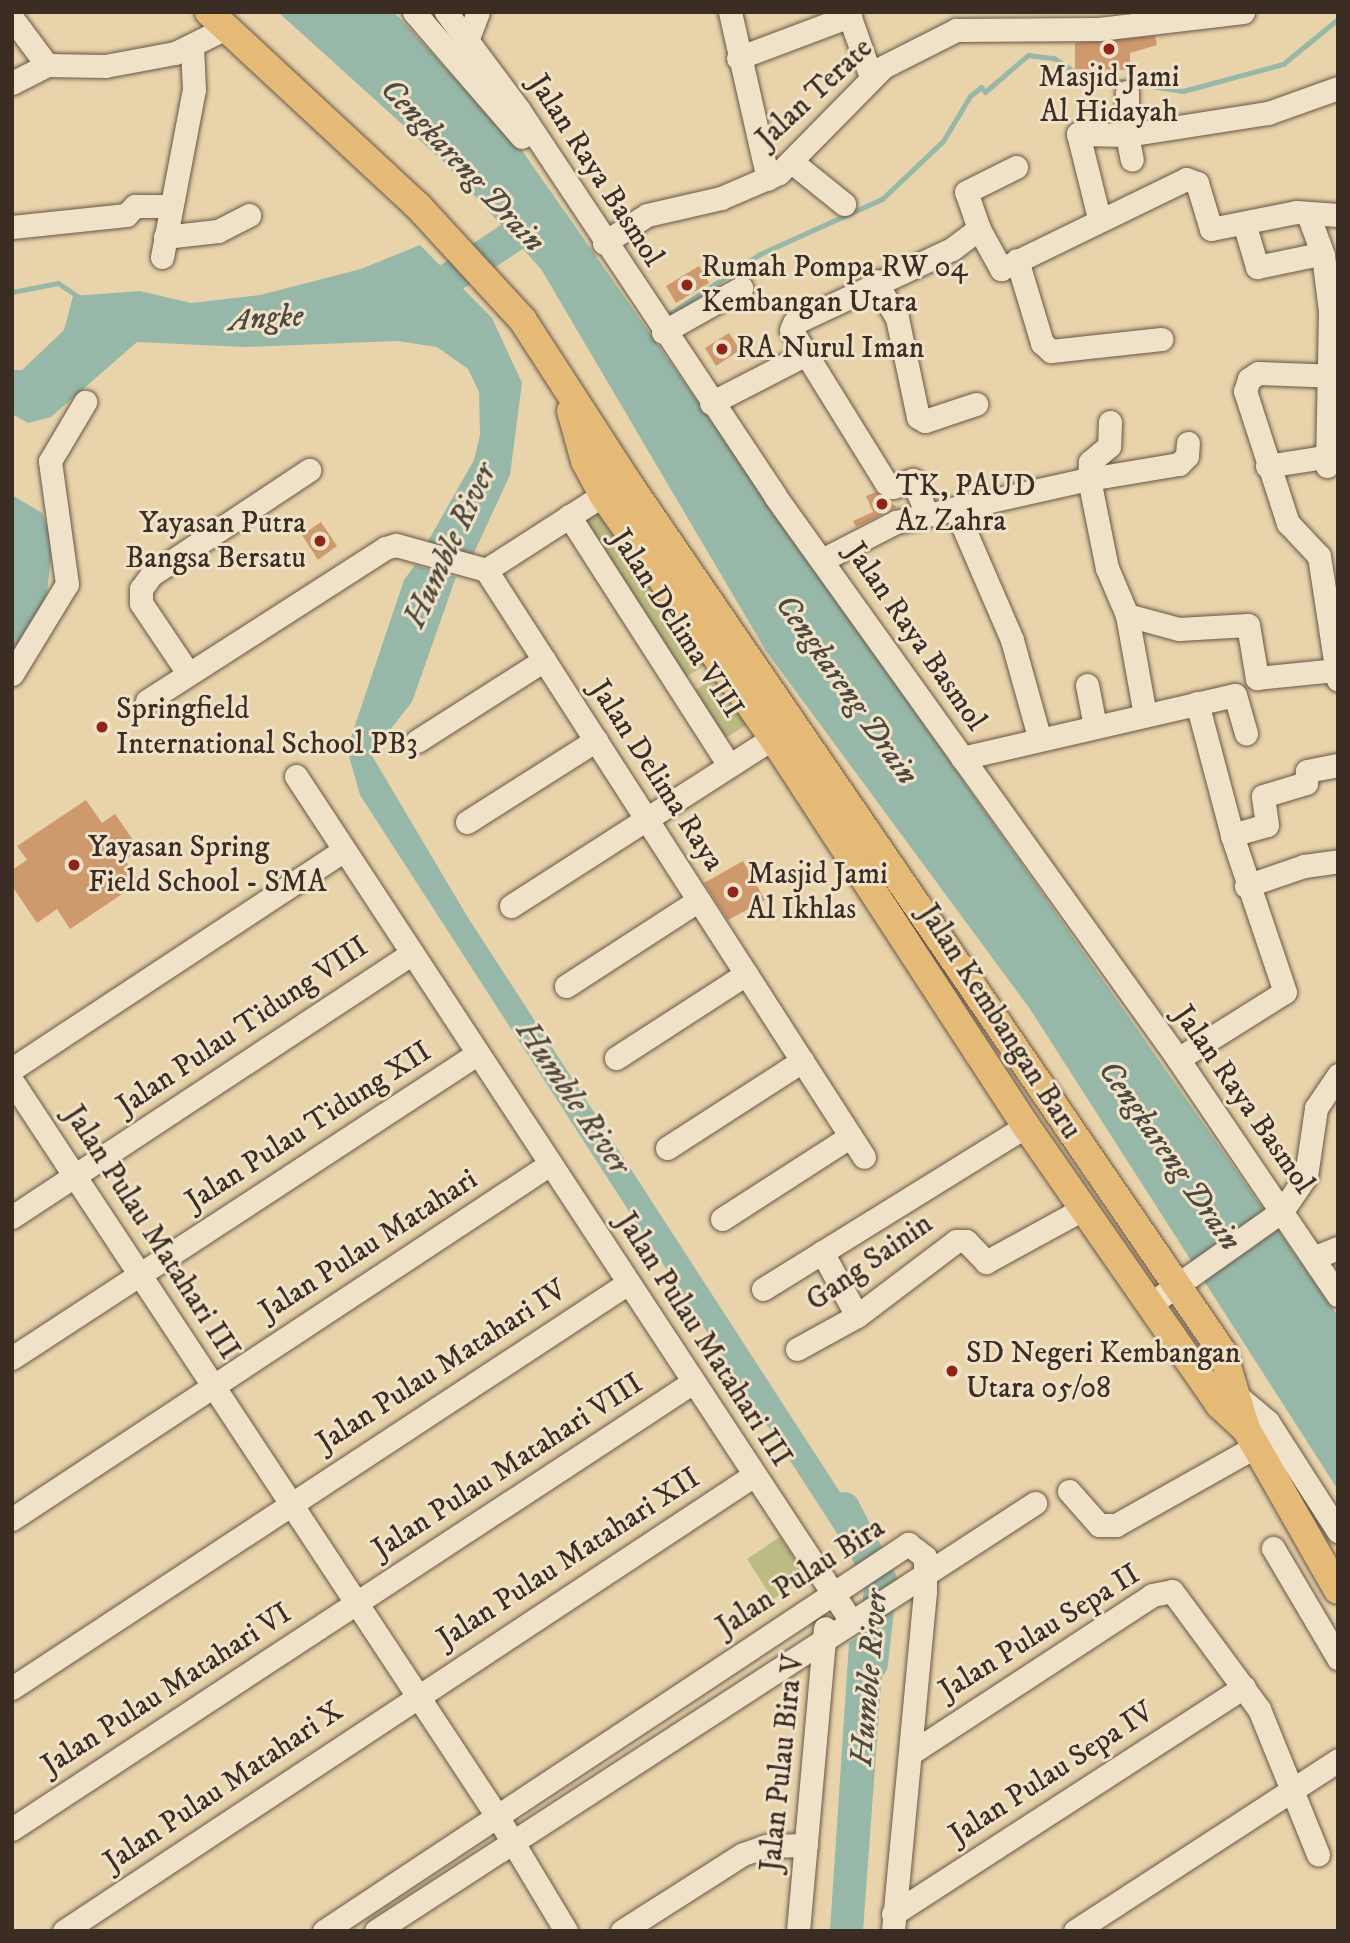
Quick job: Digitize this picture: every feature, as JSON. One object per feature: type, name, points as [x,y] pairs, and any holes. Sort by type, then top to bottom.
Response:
[{"type":"main road","name":"Jalan Kembangan Baru","points":[[217,20],[418,206],[506,298],[565,389],[1184,1280],[1223,1353],[1241,1399],[1251,1437]]},
{"type":"main road","name":"Jalan Kembangan Baru","points":[[565,389],[585,461],[603,495],[773,738],[1083,1209],[1152,1303],[1220,1405],[1251,1437],[1338,1590]]},
{"type":"street","points":[[414,12],[535,152],[556,168]]},
{"type":"street","name":"Jalan Raya Basmol","points":[[446,12],[468,38],[711,403],[1178,1059],[1279,1213],[1338,1295]]},
{"type":"street","points":[[468,38],[478,12]]},
{"type":"street","points":[[730,12],[738,58],[768,179]]},
{"type":"street","name":"Jalan Terate","points":[[604,243],[647,215],[721,198],[768,179],[792,162],[871,77],[954,21],[1098,20],[1243,12]]},
{"type":"street","points":[[738,58],[849,14],[871,77]]},
{"type":"street","points":[[19,17],[47,65]]},
{"type":"street","points":[[12,83],[47,65],[105,66],[192,48],[217,20]]},
{"type":"street","points":[[192,48],[194,90],[169,206],[164,247],[218,231],[249,215]]},
{"type":"street","points":[[1099,218],[1078,134],[1127,135],[1268,113],[1338,88]]},
{"type":"street","points":[[1127,92],[1127,135],[1132,160]]},
{"type":"street","points":[[792,162],[844,204]]},
{"type":"street","points":[[1016,167],[966,192],[979,229],[1001,269],[1099,218],[1186,179],[1197,183],[1211,229],[1296,212],[1310,218],[1338,215]]},
{"type":"street","points":[[12,227],[126,215],[135,206],[169,206]]},
{"type":"street","points":[[1267,466],[1323,462],[1335,375],[1323,255],[1310,218]]},
{"type":"street","points":[[1244,223],[1257,267],[1315,255]]},
{"type":"street","points":[[927,515],[913,480],[893,487],[886,483],[791,330],[794,323],[875,281],[952,248],[979,229]]},
{"type":"street","points":[[1017,260],[1042,343],[1051,351],[1161,340]]},
{"type":"street","points":[[875,281],[897,318],[918,417],[925,421],[976,404]]},
{"type":"street","points":[[657,323],[741,288]]},
{"type":"street","points":[[711,403],[806,354]]},
{"type":"street","points":[[1257,678],[1337,675],[1329,575],[1319,556],[1288,523],[1267,466],[1245,391],[1249,379],[1258,373],[1335,375]]},
{"type":"street","points":[[12,674],[67,584],[50,461],[85,402]]},
{"type":"street","points":[[1110,422],[1109,446],[1090,462],[1089,479],[1107,568],[1128,615],[1145,715]]},
{"type":"street","points":[[822,560],[896,522],[1089,479],[1179,464],[1187,456],[1188,443]]},
{"type":"street","points":[[188,673],[142,603],[141,589],[151,575],[309,470]]},
{"type":"street","points":[[147,701],[373,554],[396,545],[483,568],[603,495]]},
{"type":"street","points":[[955,508],[1012,640],[1039,737]]},
{"type":"street","name":"Jalan Delima VIII","points":[[569,516],[729,765]]},
{"type":"street","name":"Jalan Delima Raya","points":[[483,568],[864,1157]]},
{"type":"street","points":[[962,758],[1039,737],[1254,690],[1257,678],[1250,625],[1179,629],[1128,615]]},
{"type":"street","points":[[417,741],[544,660]]},
{"type":"street","points":[[1087,685],[1095,726]]},
{"type":"street","points":[[1235,695],[1246,733]]},
{"type":"street","points":[[1178,1059],[1286,992],[1246,886],[1197,703]]},
{"type":"street","points":[[511,906],[773,738]]},
{"type":"street","points":[[467,822],[596,740]]},
{"type":"street","points":[[1232,835],[1267,825],[1263,796],[1307,783],[1307,771],[1338,765]]},
{"type":"street","name":"Jalan Pulau Matahari III","points":[[296,776],[851,1621]]},
{"type":"street","points":[[12,1069],[343,850]]},
{"type":"street","points":[[1246,886],[1304,866],[1338,861]]},
{"type":"street","points":[[566,986],[699,900]]},
{"type":"street","name":"Jalan Pulau Tidung VIII","points":[[12,1217],[411,954]]},
{"type":"street","points":[[616,1058],[746,974]]},
{"type":"street","name":"Jalan Pulau Tidung XII","points":[[12,1358],[477,1054]]},
{"type":"street","points":[[667,1148],[802,1061]]},
{"type":"street","points":[[1152,1303],[1279,1213],[1306,1176],[1316,1108],[1336,1080]]},
{"type":"street","name":"Jalan Pulau Matahari III","points":[[12,1081],[497,1816],[509,1844],[566,1931]]},
{"type":"street","points":[[763,1289],[1026,1126]]},
{"type":"street","points":[[722,1219],[850,1136]]},
{"type":"street","name":"Jalan Pulau Matahari","points":[[12,1519],[550,1164]]},
{"type":"street","name":"Gang Sainin","points":[[797,1349],[856,1316],[956,1241],[966,1241],[986,1262],[1083,1209]]},
{"type":"street","points":[[1313,1258],[1338,1248]]},
{"type":"street","points":[[822,1252],[856,1316]]},
{"type":"street","name":"Jalan Pulau Matahari IV","points":[[12,1688],[628,1283]]},
{"type":"street","name":"Jalan Pulau Matahari VIII","points":[[357,1604],[694,1382]]},
{"type":"street","points":[[1241,1399],[1268,1422],[1338,1531]]},
{"type":"street","points":[[1069,1491],[1099,1525],[1116,1525],[1251,1437]]},
{"type":"street","name":"Jalan Pulau Matahari XII","points":[[418,1696],[754,1475]]},
{"type":"street","points":[[376,1931],[1035,1503]]},
{"type":"street","name":"Jalan Pulau Bira","points":[[324,1931],[908,1544],[921,1550],[919,1577]]},
{"type":"street","points":[[1273,1548],[1338,1658]]},
{"type":"street","points":[[893,1922],[911,1753],[919,1577]]},
{"type":"street","name":"Jalan Pulau Sepa II","points":[[911,1753],[1161,1591],[1181,1596],[1272,1732],[1318,1854]]},
{"type":"street","name":"Jalan Pulau Matahari VI","points":[[12,1829],[357,1604]]},
{"type":"street","name":"Jalan Pulau Bira V","points":[[798,1931],[827,1637],[812,1606]]},
{"type":"street","name":"Jalan Pulau Sepa IV","points":[[893,1922],[1244,1687]]},
{"type":"street","name":"Jalan Pulau Matahari X","points":[[64,1931],[418,1696]]},
{"type":"street","points":[[1075,1931],[1338,1760]]},
{"type":"street","points":[[622,1931],[743,1854],[806,1845]]},
{"type":"shaded area","points":[[597,506],[709,663],[679,681],[575,524]]},
{"type":"shaded area","points":[[722,674],[751,722],[724,739],[694,691]]},
{"type":"shaded area","points":[[780,1537],[807,1578],[773,1599],[747,1559]]},
{"type":"water","name":"Cengkareng Drain","points":[[278,12],[394,12],[523,152],[1338,1316],[1338,1490],[1030,1009],[766,651],[541,269],[444,162]]},
{"type":"water","points":[[420,245],[492,318],[522,383],[510,475],[472,557],[427,543],[474,460],[480,435],[479,392],[468,369],[437,347],[397,341],[245,347],[137,342],[51,417],[28,423],[12,414],[12,370],[22,370],[64,330],[73,296],[140,291],[191,303],[260,295],[361,269]]},
{"type":"water","points":[[12,495],[42,513],[53,543],[46,600],[12,656]]},
{"type":"water","points":[[415,565],[456,577],[412,702],[371,754],[467,916],[871,1540],[851,1555],[360,795],[347,749],[404,580]]},
{"type":"water","points":[[886,1617],[863,1931],[830,1931],[849,1643]]},
{"type":"building","name":"Masjid Jami Al Hidayah","points":[[1155,36],[1157,45],[1130,53],[1130,70],[1075,69],[1075,43]]},
{"type":"building","name":"Rumah Pompa RW 04 Kembangan Utara","points":[[699,266],[709,283],[676,303],[666,286]]},
{"type":"building","name":"RA Nurul Iman","points":[[729,333],[740,350],[716,366],[705,348]]},
{"type":"building","points":[[876,492],[897,507],[856,527],[853,521],[873,512],[866,496]]},
{"type":"building","name":"Yayasan Putra Bangsa Bersatu","points":[[321,522],[337,546],[318,560],[302,535]]},
{"type":"building","name":"Yayasan Spring Field School - SMA","points":[[86,800],[102,823],[115,814],[140,850],[125,860],[140,882],[70,929],[57,909],[37,923],[12,886],[12,870],[27,860],[17,846]]},
{"type":"building","name":"Masjid Jami Al Ikhlas","points":[[743,861],[765,900],[728,920],[704,883]]},
{"type":"waterway","points":[[665,317],[760,254],[882,199],[943,141],[970,96],[981,87],[985,92],[1028,55],[1054,58],[1078,74],[1183,91],[1283,64],[1338,19]]},
{"type":"waterway","name":"Angke","points":[[417,300],[527,227]]},
{"type":"waterway","points":[[12,292],[58,283],[82,299]]},
{"type":"waterway","name":"Humble River","points":[[844,1508],[881,1581],[872,1664]]},
{"type":"place","name":"Masjid Jami Al Hidayah","points":[[1109,49]]},
{"type":"place","name":"Rumah Pompa RW 04 Kembangan Utara","points":[[687,285]]},
{"type":"place","name":"RA Nurul Iman","points":[[722,349]]},
{"type":"place","name":"TK, PAUD Az Zahra","points":[[882,504]]},
{"type":"place","name":"Yayasan Putra Bangsa Bersatu","points":[[320,541]]},
{"type":"place","name":"Springfield International School PB3","points":[[102,727]]},
{"type":"place","name":"Yayasan Spring Field School - SMA","points":[[74,865]]},
{"type":"place","name":"Masjid Jami Al Ikhlas","points":[[733,892]]},
{"type":"place","name":"SD Negeri Kembangan Utara 05/08","points":[[952,1371]]}]
